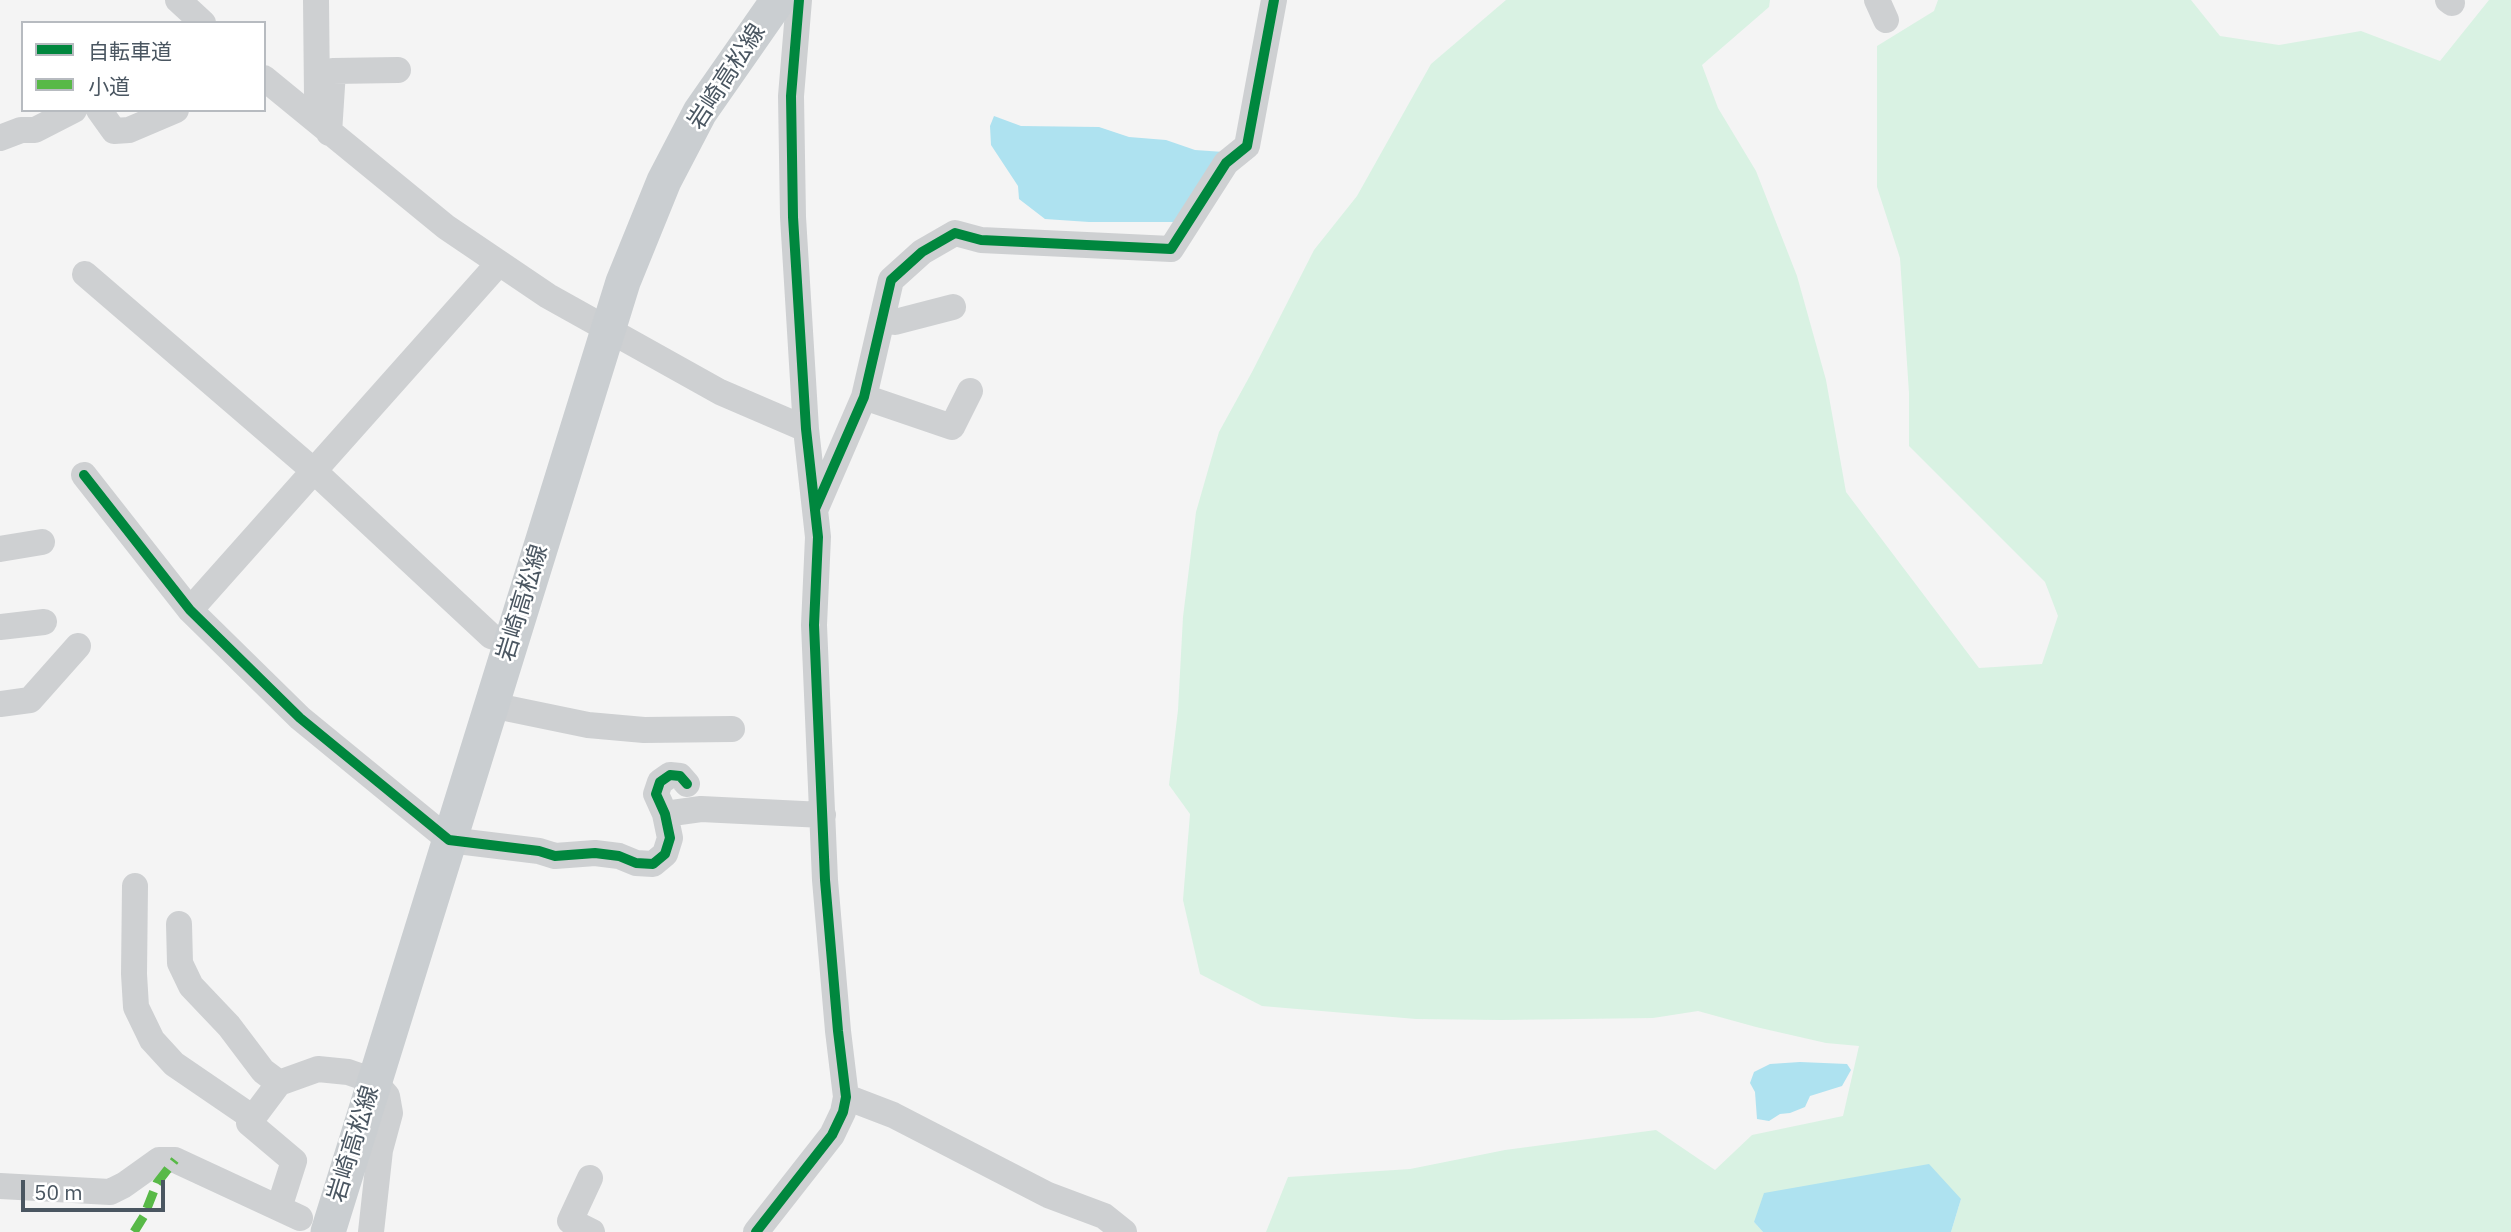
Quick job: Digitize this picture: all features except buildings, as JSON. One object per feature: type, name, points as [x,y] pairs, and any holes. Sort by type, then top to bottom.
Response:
[{"type":"main road","name":"岩崎高松線","points":[[302,1219],[374,1081],[622,282],[664,181],[700,112],[778,0]]},
{"type":"street","points":[[178,0],[201,21]]},
{"type":"street","points":[[316,0],[322,128]]},
{"type":"street","points":[[756,1232],[832,1135],[843,1112],[846,1097],[831,948],[823,815],[814,625],[818,537],[806,429],[792,159],[793,50],[799,0]]},
{"type":"street","points":[[815,509],[864,397],[891,280],[922,252],[955,233],[981,240],[1171,249],[1226,163],[1247,146],[1274,0]]},
{"type":"street","points":[[322,128],[333,71],[398,70]]},
{"type":"street","points":[[266,80],[446,227],[548,296],[720,392],[806,429]]},
{"type":"street","points":[[0,138],[20,130],[35,130],[70,112]]},
{"type":"street","points":[[100,112],[114,131],[129,130],[171,112]]},
{"type":"street","points":[[190,610],[499,263]]},
{"type":"street","points":[[85,274],[314,471],[491,636],[511,642]]},
{"type":"street","points":[[882,320],[895,322],[953,307]]},
{"type":"street","points":[[864,397],[953,427],[970,391]]},
{"type":"street","points":[[84,475],[190,610],[300,718],[449,840],[539,851],[555,856],[596,853],[619,856],[636,863],[653,864],[665,854],[670,838],[665,814],[656,794],[660,782],[670,775],[680,776],[687,784]]},
{"type":"street","points":[[0,549],[41,542]]},
{"type":"street","points":[[0,627],[44,622]]},
{"type":"street","points":[[0,704],[30,700],[78,646]]},
{"type":"street","points":[[491,705],[588,725],[644,730],[732,729]]},
{"type":"street","points":[[665,814],[701,809],[823,815]]},
{"type":"street","points":[[135,886],[136,1007],[152,1040],[174,1063],[253,1118]]},
{"type":"street","points":[[179,924],[180,962],[191,986],[229,1026],[263,1071],[279,1083]]},
{"type":"street","points":[[302,1219],[294,1161],[249,1123],[279,1083],[318,1069],[348,1072],[374,1081],[387,1096],[390,1113],[380,1150],[371,1232]]},
{"type":"street","points":[[846,1097],[892,1115],[1048,1195],[1104,1216],[1124,1232]]},
{"type":"street","points":[[0,1186],[110,1192],[159,1160],[175,1160],[302,1219]]},
{"type":"street","points":[[590,1178],[570,1221],[592,1232]]},
{"type":"green space","points":[[1506,0],[1770,0],[1769,7],[1702,65],[1718,108],[1756,171],[1797,276],[1826,380],[1846,492],[1979,668],[2042,664],[2058,616],[2045,582],[1909,446],[1909,393],[1900,258],[1877,187],[1877,46],[1934,11],[1938,0],[2191,0],[2220,36],[2279,45],[2361,31],[2440,61],[2489,0],[2511,0],[2511,1232],[1951,1232],[1961,1199],[1754,1222],[1763,1232],[1266,1232],[1288,1177],[1410,1169],[1505,1150],[1656,1130],[1715,1170],[1752,1135],[1843,1116],[1859,1046],[1826,1043],[1698,1011],[1653,1018],[1501,1020],[1416,1019],[1262,1006],[1200,974],[1183,900],[1190,814],[1169,785],[1178,710],[1183,617],[1196,512],[1219,432],[1314,250],[1357,196],[1431,64]]},
{"type":"water","points":[[994,116],[1021,126],[1099,127],[1129,137],[1166,140],[1195,150],[1224,152],[1175,222],[1045,219],[1019,199],[1018,186],[991,145],[990,126]]},
{"type":"water","points":[[1770,1064],[1847,1064],[1851,1070],[1842,1086],[1810,1096],[1805,1107],[1780,1114],[1769,1121],[1757,1119],[1755,1092],[1750,1083],[1754,1072]]},
{"type":"water","points":[[1929,1164],[1961,1199],[1951,1232],[1763,1232],[1754,1222],[1764,1193]]},
{"type":"marked path","points":[[134,1232],[144,1216],[157,1183],[175,1160]]},
{"type":"cycle path","points":[[756,1232],[832,1135],[843,1112],[846,1097],[825,880],[814,625],[818,537],[806,429],[793,217],[791,96],[799,0]]},
{"type":"cycle path","points":[[815,509],[864,397],[891,280],[922,252],[955,233],[981,240],[1171,249],[1226,163],[1247,146],[1274,0]]},
{"type":"cycle path","points":[[84,475],[190,610],[300,718],[449,840],[539,851],[555,856],[595,853],[619,856],[636,863],[653,864],[665,854],[670,838],[665,814],[656,794],[660,782],[670,775],[680,776],[687,784]]}]
